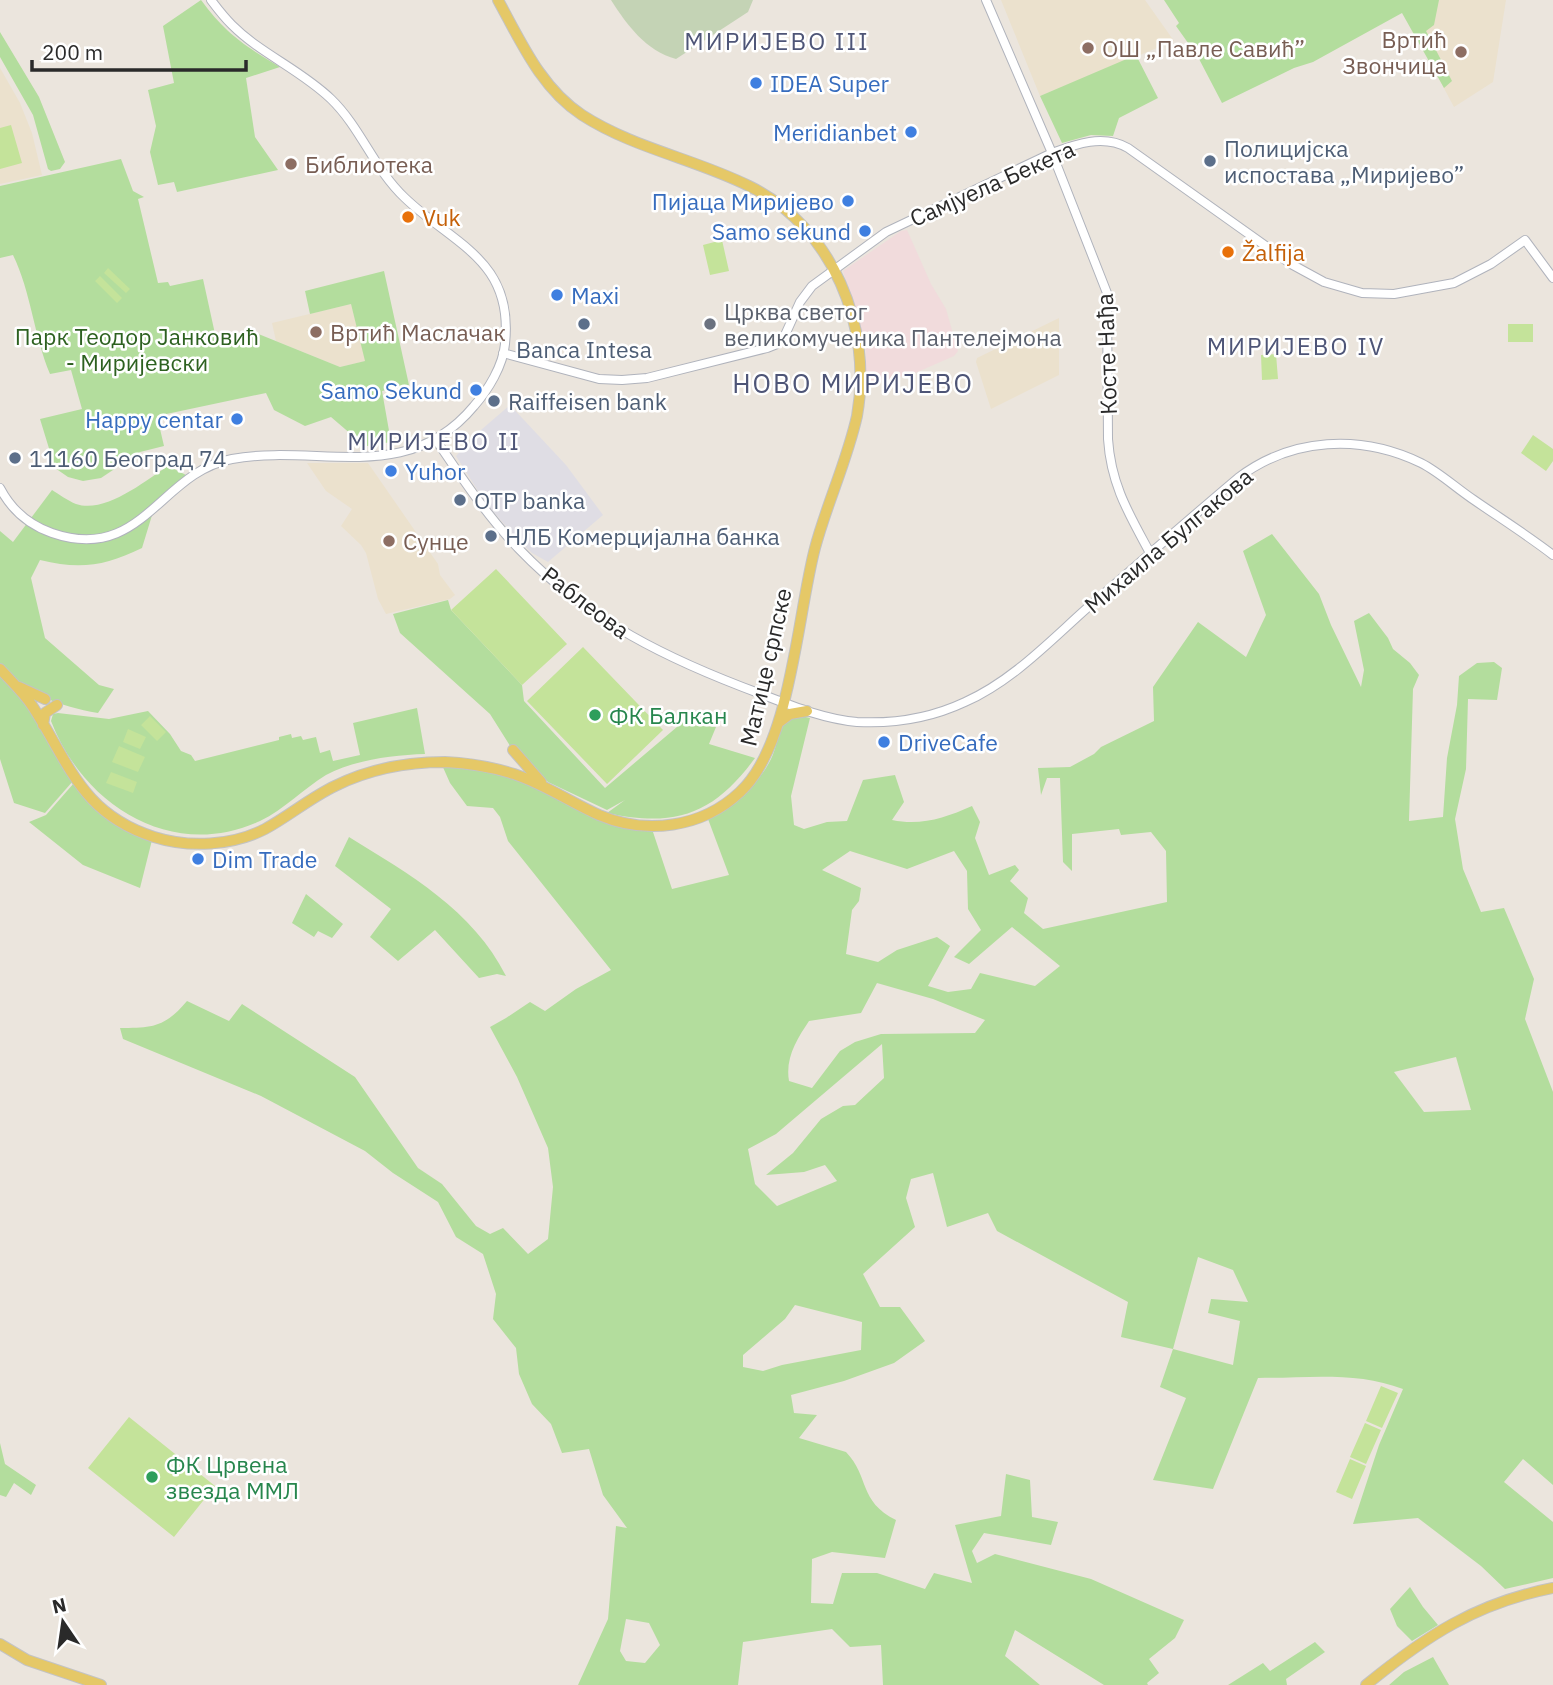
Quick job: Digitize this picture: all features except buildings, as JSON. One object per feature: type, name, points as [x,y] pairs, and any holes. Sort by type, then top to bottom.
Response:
[{"type":"main road","name":"Матице српске","points":[[0,669],[33,707],[75,780],[104,811],[134,829],[160,839],[184,843],[216,843],[254,834],[330,788],[382,769],[408,764],[442,762],[497,769],[545,787],[615,821],[651,826],[681,824],[716,811],[745,788],[762,766],[778,723],[810,570],[852,435],[862,391],[859,339],[846,296],[834,269],[815,239],[784,209],[760,191],[633,141],[574,108],[543,78],[498,0]]},
{"type":"main road","points":[[14,684],[45,699]]},
{"type":"main road","points":[[43,725],[45,713],[57,705]]},
{"type":"main road","points":[[778,723],[790,714],[807,711]]},
{"type":"main road","points":[[516,757],[545,787]]},
{"type":"main road","points":[[497,769],[516,757]]},
{"type":"main road","points":[[515,774],[516,757]]},
{"type":"main road","points":[[1366,1685],[1413,1647],[1455,1621],[1506,1600],[1553,1588]]},
{"type":"main road","points":[[0,1644],[27,1660],[101,1685]]},
{"type":"street","points":[[0,488],[12,506],[34,525],[64,536],[107,536],[130,528],[199,472],[226,460],[262,457],[380,457],[408,452],[436,440],[460,422],[479,400],[492,379],[503,353],[506,325],[501,296],[491,275],[465,244],[402,196],[352,123],[330,98],[306,77],[237,30],[211,0]]},
{"type":"street","name":"Косте Нађа","points":[[986,0],[1052,153],[1107,293],[1110,460],[1118,491],[1150,553]]},
{"type":"street","name":"Самјуела Бекета","points":[[503,353],[599,379],[622,380],[647,378],[759,351],[781,340],[807,291],[893,227],[1073,144],[1103,141],[1123,145],[1292,264],[1324,282],[1362,293],[1394,294],[1454,283],[1491,264],[1525,240],[1553,278]]},
{"type":"street","name":"Раблеова","points":[[436,440],[509,538],[581,604],[674,660],[783,703]]},
{"type":"street","name":"Михаила Булгакова","points":[[783,703],[850,721],[898,721],[937,713],[966,702],[1009,676],[1238,478],[1257,465],[1290,450],[1315,444],[1335,443],[1379,448],[1423,464],[1553,555]]},
{"type":"shaded area","name":"ОШ „Павле Савић”","points":[[1001,0],[1145,0],[1174,41],[1040,96]]},
{"type":"shaded area","name":"Вртић Звончица","points":[[1423,0],[1506,0],[1493,82],[1454,107],[1409,23]]},
{"type":"shaded area","points":[[0,68],[20,103],[32,133],[42,175],[0,184]]},
{"type":"shaded area","points":[[907,230],[931,284],[946,309],[958,351],[954,356],[913,374],[872,383],[866,377],[866,352],[843,271],[901,231]]},
{"type":"shaded area","name":"Вртић Маслачак","points":[[351,304],[366,361],[340,367],[276,341],[272,323]]},
{"type":"shaded area","points":[[1059,318],[1059,375],[991,409],[977,358]]},
{"type":"shaded area","points":[[510,405],[566,465],[603,515],[548,562],[532,553],[518,540],[485,502],[456,456]]},
{"type":"shaded area","name":"Сунце","points":[[307,463],[368,463],[438,564],[440,575],[455,595],[450,599],[386,614],[378,599],[366,553],[341,526],[352,509],[326,491]]},
{"type":"green space","points":[[201,0],[237,38],[280,67],[246,78],[255,137],[278,170],[177,192],[174,182],[158,185],[150,152],[156,126],[148,90],[174,83],[163,26]]},
{"type":"green space","points":[[611,0],[753,0],[748,12],[676,59],[646,43],[631,28]]},
{"type":"green space","points":[[1164,0],[1439,0],[1434,25],[1426,31],[1452,81],[1444,88],[1402,13],[1313,62],[1294,68],[1222,103],[1198,57],[1176,26],[1179,23]]},
{"type":"green space","points":[[0,32],[39,97],[65,162],[60,169],[48,169],[33,115],[0,57]]},
{"type":"green space","points":[[1136,55],[1158,98],[1119,118],[1113,136],[1091,135],[1062,143],[1040,96]]},
{"type":"green space","points":[[11,125],[22,163],[0,169],[0,128]]},
{"type":"green space","name":"Парк Теодор Јанковић - Миријевски","points":[[121,159],[133,191],[144,197],[138,199],[158,283],[168,282],[170,286],[203,279],[217,343],[256,333],[340,367],[365,361],[351,304],[310,314],[305,291],[384,271],[409,385],[382,391],[391,442],[361,447],[352,435],[331,417],[305,426],[274,410],[266,393],[157,416],[164,446],[140,452],[101,478],[83,481],[68,477],[55,468],[40,419],[82,409],[71,370],[50,374],[13,255],[0,258],[0,186]]},
{"type":"green space","points":[[722,240],[729,271],[710,275],[703,245]]},
{"type":"green space","points":[[108,268],[130,289],[126,293],[104,273]]},
{"type":"green space","points":[[100,276],[122,298],[117,303],[95,281]]},
{"type":"green space","points":[[1508,324],[1533,324],[1533,342],[1508,342]]},
{"type":"green space","points":[[1276,354],[1278,379],[1262,380],[1261,355]]},
{"type":"green space","points":[[1533,435],[1553,449],[1553,461],[1546,471],[1521,453]]},
{"type":"green space","points":[[168,466],[192,478],[153,512],[142,548],[116,559],[92,564],[68,565],[40,560],[31,578],[45,638],[99,685],[114,689],[98,713],[57,703],[33,692],[0,666],[0,531],[13,542],[52,490],[76,504],[99,504],[124,494]]},
{"type":"green space","points":[[1272,534],[1319,594],[1361,687],[1364,670],[1354,621],[1369,613],[1393,649],[1410,663],[1419,675],[1413,689],[1409,821],[1443,817],[1447,758],[1457,705],[1459,676],[1477,663],[1494,662],[1502,668],[1497,700],[1468,699],[1466,769],[1455,819],[1463,869],[1481,912],[1504,908],[1534,979],[1525,1019],[1553,1092],[1553,1485],[1523,1459],[1504,1482],[1553,1522],[1553,1578],[1505,1589],[1481,1566],[1418,1518],[1353,1524],[1379,1445],[1403,1389],[1386,1383],[1331,1377],[1258,1378],[1213,1489],[1153,1480],[1186,1398],[1160,1387],[1173,1349],[1121,1337],[1128,1302],[997,1231],[988,1213],[947,1227],[933,1173],[911,1179],[906,1198],[915,1227],[863,1274],[880,1307],[900,1307],[925,1341],[894,1363],[844,1381],[791,1395],[794,1413],[817,1415],[799,1438],[846,1452],[859,1470],[870,1497],[884,1513],[896,1520],[885,1558],[832,1552],[812,1559],[811,1603],[833,1604],[842,1573],[877,1573],[925,1589],[934,1573],[972,1583],[955,1525],[1001,1516],[1006,1474],[1030,1480],[1032,1517],[1058,1522],[1051,1545],[984,1533],[972,1551],[977,1563],[995,1554],[1091,1579],[1184,1620],[1175,1638],[1149,1659],[1159,1673],[1148,1685],[1104,1685],[1015,1630],[1005,1656],[1040,1685],[883,1685],[881,1645],[850,1647],[832,1629],[743,1642],[738,1685],[578,1685],[608,1619],[616,1526],[627,1528],[603,1495],[589,1449],[562,1453],[551,1424],[532,1404],[519,1374],[516,1348],[493,1319],[496,1294],[483,1254],[456,1237],[438,1202],[365,1151],[261,1096],[123,1039],[120,1028],[158,1024],[172,1016],[187,1001],[229,1021],[242,1004],[355,1077],[418,1168],[442,1184],[476,1226],[490,1234],[503,1228],[528,1254],[548,1239],[553,1187],[548,1148],[517,1077],[490,1027],[530,1002],[545,1011],[576,989],[611,970],[508,841],[500,817],[493,808],[467,806],[450,783],[442,765],[475,768],[513,778],[585,810],[651,826],[672,889],[729,875],[708,819],[727,808],[752,787],[771,759],[785,723],[793,718],[807,717],[810,718],[791,796],[794,825],[804,829],[827,822],[847,821],[863,780],[895,775],[904,802],[892,820],[933,820],[972,806],[980,822],[975,838],[989,875],[1015,865],[1019,870],[1010,881],[1028,898],[1024,913],[1043,929],[1167,902],[1166,851],[1151,832],[1121,835],[1119,829],[1072,834],[1072,871],[1063,862],[1060,778],[1047,778],[1041,795],[1038,768],[1070,767],[1101,747],[1154,721],[1153,687],[1198,622],[1246,657],[1266,615],[1243,551]],"holes":[[[850,851],[907,869],[954,851],[967,871],[968,909],[981,930],[954,957],[969,964],[1012,927],[1060,966],[1035,986],[980,973],[971,989],[948,992],[928,986],[950,946],[937,937],[897,950],[878,962],[846,954],[852,910],[859,901],[861,888],[822,870]],[[877,983],[933,999],[985,1020],[975,1033],[881,1034],[855,1042],[840,1051],[812,1088],[789,1081],[788,1073],[793,1049],[809,1021],[861,1013]],[[882,1044],[884,1078],[855,1105],[843,1106],[821,1119],[793,1153],[766,1175],[804,1172],[825,1165],[837,1181],[777,1206],[755,1184],[748,1149],[776,1134]],[[1456,1057],[1471,1110],[1424,1112],[1394,1072]],[[1198,1257],[1233,1270],[1248,1302],[1211,1299],[1208,1313],[1240,1321],[1233,1365],[1173,1349]],[[795,1305],[862,1322],[861,1350],[763,1371],[743,1367],[743,1355],[785,1319]],[[626,1619],[649,1623],[660,1645],[645,1663],[626,1661],[620,1651]]]},
{"type":"green space","points":[[496,569],[567,644],[522,685],[451,610]]},
{"type":"green space","points":[[448,600],[451,610],[522,685],[524,701],[605,788],[684,721],[688,725],[716,727],[709,744],[755,758],[724,792],[692,812],[653,819],[607,813],[625,800],[607,810],[548,782],[512,749],[490,714],[400,633],[393,614]]},
{"type":"green space","name":"ФК Балкан","points":[[583,647],[663,730],[607,784],[527,701]]},
{"type":"green space","points":[[0,672],[21,695],[73,781],[45,813],[14,803],[0,759]]},
{"type":"green space","points":[[417,708],[425,754],[387,757],[337,770],[260,821],[227,832],[195,834],[164,830],[134,818],[108,800],[85,778],[66,751],[51,721],[53,714],[58,713],[109,719],[148,711],[170,734],[181,751],[191,755],[195,761],[279,740],[279,737],[291,734],[292,738],[301,736],[303,740],[316,737],[320,753],[330,750],[333,761],[360,755],[353,723]]},
{"type":"green space","points":[[150,716],[166,732],[157,741],[141,725]]},
{"type":"green space","points":[[128,729],[146,737],[140,749],[123,742]]},
{"type":"green space","points":[[119,746],[145,757],[138,772],[112,762]]},
{"type":"green space","points":[[111,772],[137,782],[133,793],[106,783]]},
{"type":"green space","points":[[74,783],[152,840],[140,888],[83,865],[29,822],[46,815]]},
{"type":"green space","points":[[349,837],[416,880],[458,913],[492,953],[506,976],[497,974],[479,978],[435,930],[398,961],[370,937],[391,909],[335,866]]},
{"type":"green space","points":[[306,894],[343,924],[332,938],[318,931],[314,937],[292,923]]},
{"type":"green space","points":[[1381,1386],[1398,1393],[1382,1428],[1366,1421]]},
{"type":"green space","name":"ФК Црвена звезда ММЛ","points":[[129,1417],[215,1486],[174,1537],[88,1468]]},
{"type":"green space","points":[[1365,1423],[1381,1430],[1366,1464],[1350,1457]]},
{"type":"green space","points":[[0,1443],[5,1464],[36,1485],[31,1495],[14,1483],[6,1497],[0,1495]]},
{"type":"green space","points":[[1350,1459],[1366,1466],[1352,1499],[1336,1492]]},
{"type":"green space","points":[[1410,1587],[1438,1625],[1412,1641],[1397,1626],[1390,1609]]},
{"type":"green space","points":[[1315,1642],[1325,1652],[1286,1679],[1287,1685],[1228,1685],[1263,1663],[1270,1671]]},
{"type":"green space","points":[[1433,1657],[1449,1685],[1389,1685],[1404,1672]]},
{"type":"place","name":"ОШ „Павле Савић”","points":[[1088,48]]},
{"type":"place","name":"Вртић Звончица","points":[[1461,52]]},
{"type":"place","name":"IDEA Super","points":[[756,83]]},
{"type":"place","name":"Meridianbet","points":[[911,132]]},
{"type":"place","name":"Полицијска испостава „Миријево”","points":[[1210,161]]},
{"type":"place","name":"Библиотека","points":[[291,164]]},
{"type":"place","name":"Пијаца Миријево","points":[[848,201]]},
{"type":"place","name":"Vuk","points":[[408,217]]},
{"type":"place","name":"Samo sekund","points":[[865,231]]},
{"type":"place","name":"Žalfija","points":[[1228,252]]},
{"type":"place","name":"Maxi","points":[[557,295]]},
{"type":"place","name":"Banca Intesa","points":[[584,324]]},
{"type":"place","name":"Црква светог великомученика Пантелејмона","points":[[710,324]]},
{"type":"place","name":"Вртић Маслачак","points":[[316,332]]},
{"type":"place","name":"Samo Sekund","points":[[476,390]]},
{"type":"place","name":"Raiffeisen bank","points":[[494,401]]},
{"type":"place","name":"Happy centar","points":[[237,419]]},
{"type":"place","name":"11160 Београд 74","points":[[15,458]]},
{"type":"place","name":"Yuhor","points":[[391,471]]},
{"type":"place","name":"OTP banka","points":[[460,500]]},
{"type":"place","name":"НЛБ Комерцијална банка","points":[[491,536]]},
{"type":"place","name":"Сунце","points":[[389,541]]},
{"type":"place","name":"ФК Балкан","points":[[595,715]]},
{"type":"place","name":"DriveCafe","points":[[884,742]]},
{"type":"place","name":"Dim Trade","points":[[198,859]]},
{"type":"place","name":"ФК Црвена звезда ММЛ","points":[[152,1477]]},
{"type":"district","name":"МИРИЈЕВО III","points":[[777,41]]},
{"type":"district","name":"МИРИЈЕВО IV","points":[[1296,346]]},
{"type":"district","name":"НОВО МИРИЈЕВО","points":[[853,383]]},
{"type":"district","name":"МИРИЈЕВО II","points":[[434,441]]}]
